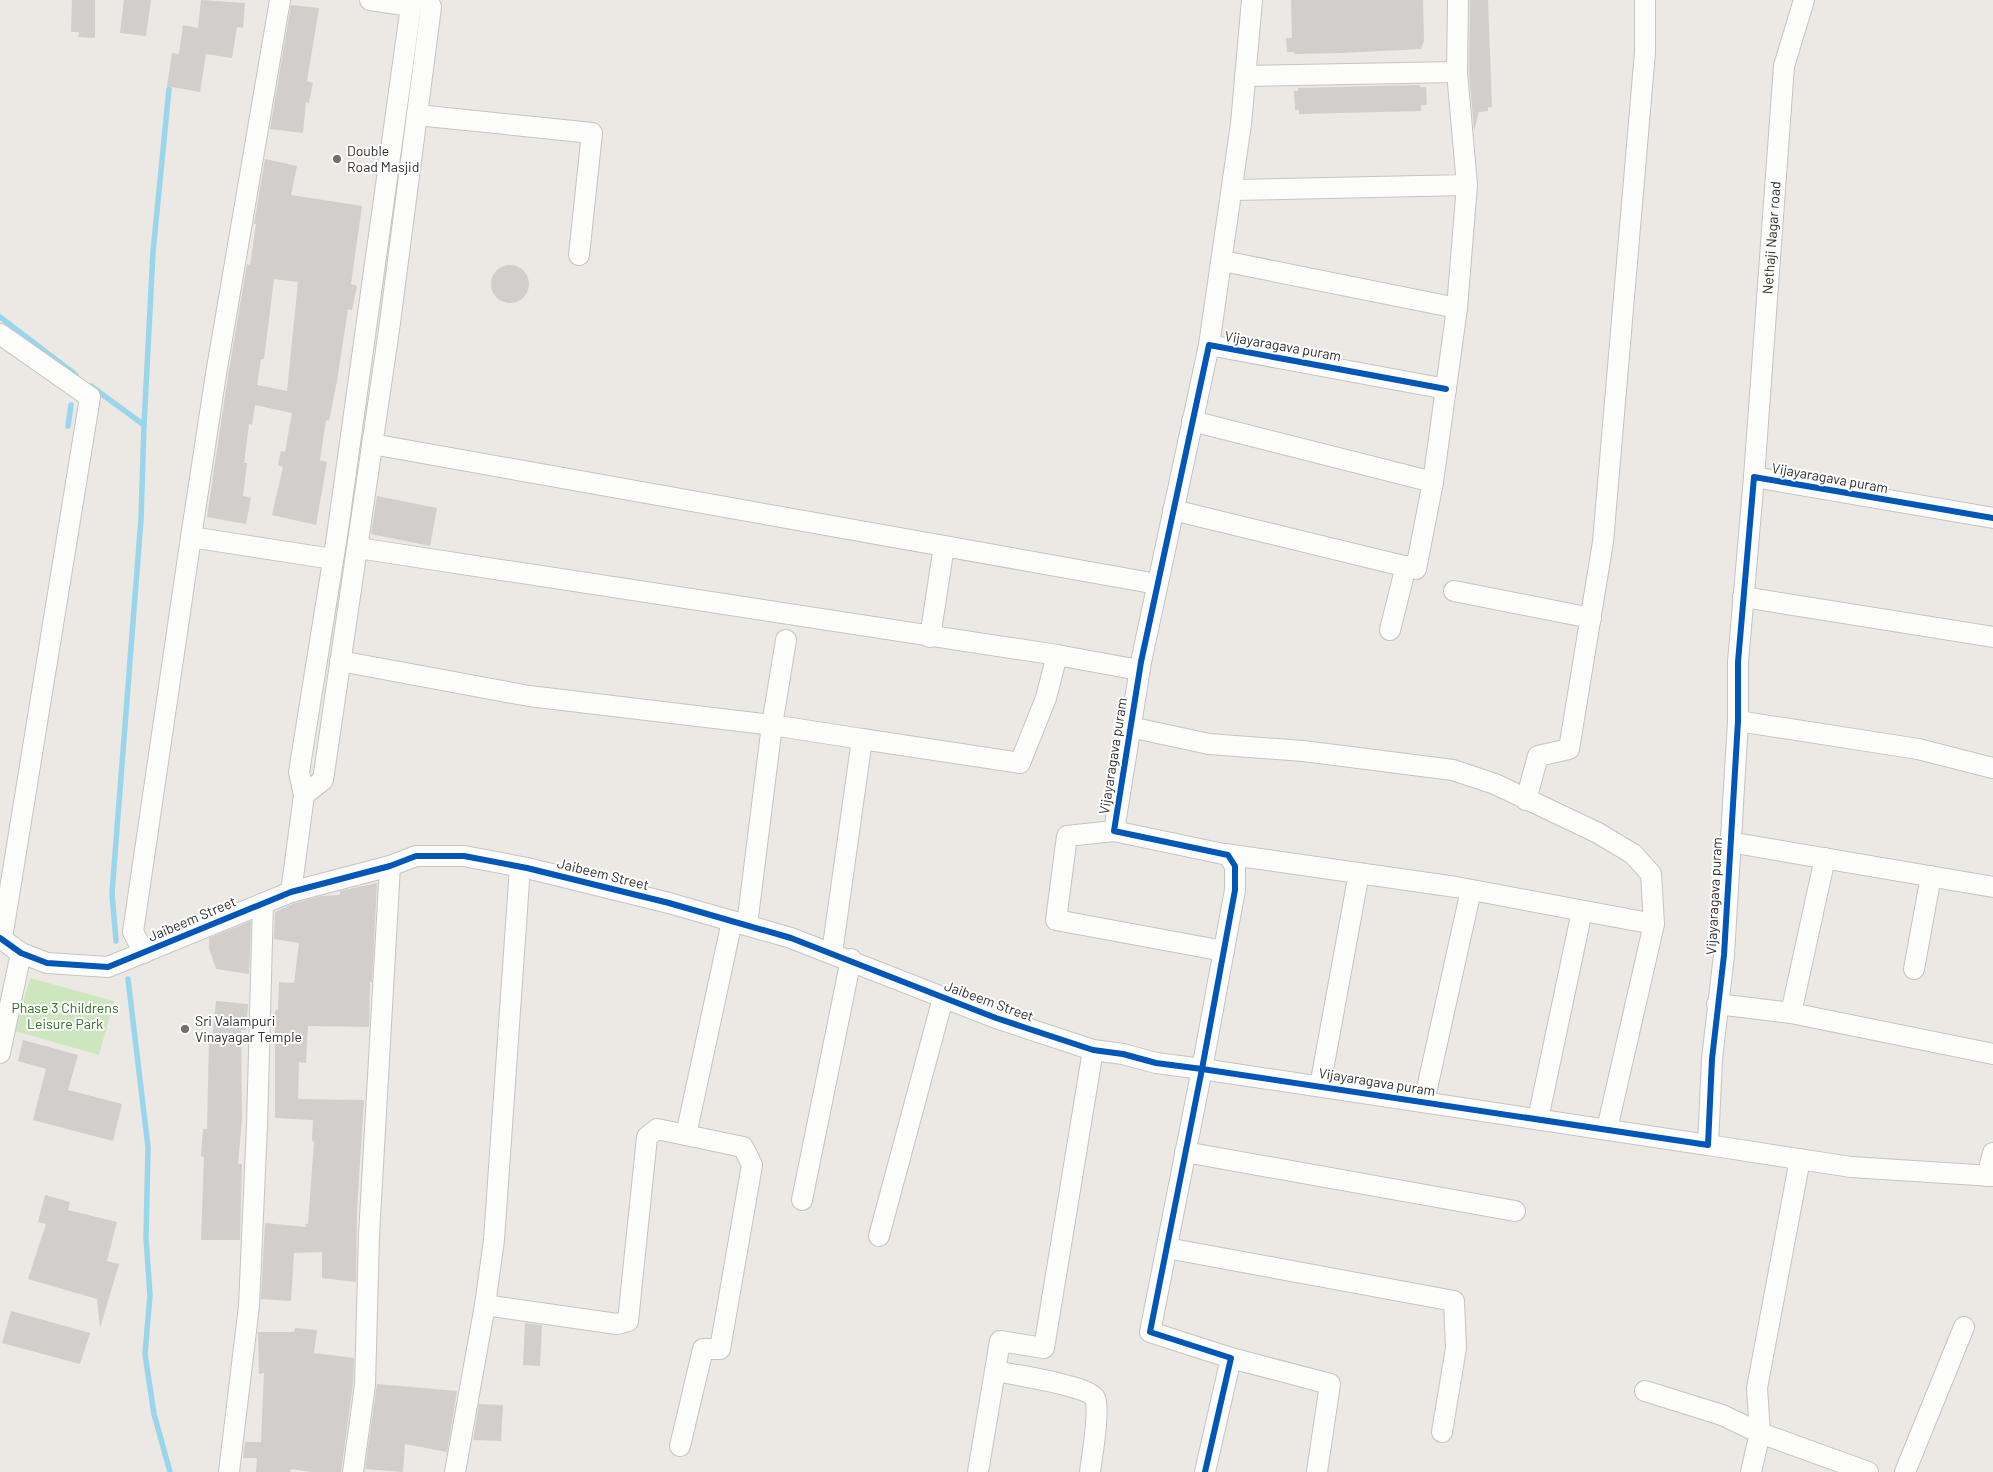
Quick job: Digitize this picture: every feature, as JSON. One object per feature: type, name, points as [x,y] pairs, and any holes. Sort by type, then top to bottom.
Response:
[{"type":"street","points":[[138,954],[134,932],[216,374],[280,0]]},
{"type":"street","points":[[304,795],[322,780],[358,548],[432,7],[418,2],[370,0]]},
{"type":"street","points":[[1209,345],[1223,261],[1232,190],[1252,0]]},
{"type":"street","points":[[1173,510],[1416,569],[1433,482],[1457,308],[1468,185],[1457,72],[1458,0]]},
{"type":"street","points":[[1526,800],[1538,756],[1569,749],[1603,542],[1645,52],[1645,0]]},
{"type":"street","name":"Nethaji Nagar road","points":[[1754,477],[1784,66],[1804,0]]},
{"type":"street","points":[[291,892],[304,795],[298,772],[333,558],[418,2]]},
{"type":"street","points":[[1245,76],[1457,72]]},
{"type":"street","points":[[416,115],[592,133],[579,254]]},
{"type":"street","points":[[1232,190],[1468,185]]},
{"type":"street","points":[[1223,261],[1457,308]]},
{"type":"street","points":[[0,334],[90,397],[1,938]]},
{"type":"street","name":"Vijayaragava puram","points":[[1446,389],[1209,345],[1139,670],[1114,831],[1225,854],[1471,890],[1654,924]]},
{"type":"street","points":[[1192,421],[1433,482]]},
{"type":"street","points":[[372,444],[1157,584]]},
{"type":"street","name":"Vijayaragava puram","points":[[1202,1068],[1708,1145],[1717,1004],[1724,955],[1729,842],[1738,721],[1738,662],[1754,477],[1993,518]]},
{"type":"street","points":[[192,537],[333,558]]},
{"type":"street","points":[[930,637],[944,546]]},
{"type":"street","points":[[358,548],[930,637],[1058,655],[1139,670]]},
{"type":"street","points":[[1390,630],[1406,566]]},
{"type":"street","points":[[1454,591],[1591,618]]},
{"type":"street","points":[[1743,597],[1993,637]]},
{"type":"street","points":[[686,1135],[740,923],[786,640]]},
{"type":"street","points":[[340,661],[529,696],[772,725],[1020,763],[1046,698],[1058,655]]},
{"type":"street","points":[[1738,721],[1918,749],[1993,768]]},
{"type":"street","points":[[1130,727],[1209,744],[1303,751],[1453,770],[1495,784],[1598,833],[1633,854],[1651,874],[1654,924],[1607,1129]]},
{"type":"street","points":[[802,1200],[842,956],[862,739]]},
{"type":"street","points":[[1114,831],[1067,836],[1056,920],[1224,951]]},
{"type":"street","points":[[1729,842],[1993,887]]},
{"type":"street","points":[[1225,854],[1228,855],[1235,866],[1235,890],[1150,1332],[1231,1358],[1330,1384],[1317,1472]]},
{"type":"street","name":"Jaibeem Street","points":[[1,938],[21,953],[47,963],[108,966],[291,892],[390,866],[416,856],[464,856],[520,866],[669,903],[740,923],[842,956],[996,1018],[1093,1050],[1123,1054],[1156,1063],[1202,1068]]},
{"type":"street","points":[[1791,1013],[1825,858]]},
{"type":"street","points":[[353,1472],[365,1385],[369,1235],[390,866]]},
{"type":"street","points":[[455,1472],[485,1305],[494,1240],[520,866]]},
{"type":"street","points":[[1320,1086],[1359,873]]},
{"type":"street","points":[[1914,969],[1931,876]]},
{"type":"street","points":[[1424,1102],[1471,890]]},
{"type":"street","points":[[229,1472],[250,1306],[258,1125],[263,903]]},
{"type":"street","points":[[1538,1119],[1582,911]]},
{"type":"street","points":[[0,1053],[21,953]]},
{"type":"street","points":[[879,1236],[943,998]]},
{"type":"street","points":[[1717,1004],[1791,1013],[1993,1054]]},
{"type":"street","points":[[978,1472],[1000,1341],[1044,1348],[1093,1050]]},
{"type":"street","points":[[485,1305],[617,1324],[628,1321],[647,1137],[657,1129],[743,1147],[752,1165],[720,1349],[703,1350],[680,1446]]},
{"type":"street","points":[[1708,1145],[1851,1167],[1990,1176],[1993,1153]]},
{"type":"street","points":[[1185,1152],[1516,1210]]},
{"type":"street","points":[[1751,1472],[1760,1433],[1757,1388],[1800,1159]]},
{"type":"street","points":[[1167,1248],[1454,1301],[1456,1348],[1442,1432]]},
{"type":"street","points":[[1905,1472],[1964,1327]]},
{"type":"street","points":[[1204,1472],[1231,1358]]},
{"type":"street","points":[[995,1371],[1078,1388],[1092,1394],[1096,1399],[1095,1431],[1090,1472]]},
{"type":"street","points":[[1645,1391],[1722,1416],[1760,1433],[1868,1472]]},
{"type":"green space","name":"Phase 3 Childrens Leisure Park","points":[[30,978],[114,1001],[99,1055],[15,1031]]},
{"type":"building","points":[[72,0],[95,0],[95,38],[78,37],[79,32],[71,32]]},
{"type":"building","points":[[124,0],[151,0],[146,36],[120,33]]},
{"type":"building","points":[[201,0],[245,3],[243,28],[237,27],[232,58],[206,54],[200,92],[167,86],[172,53],[179,54],[183,25],[198,28]]},
{"type":"building","points":[[1291,0],[1423,0],[1424,41],[1421,49],[1341,53],[1294,54],[1294,52],[1287,52],[1286,38],[1292,38]]},
{"type":"building","points":[[1470,0],[1488,0],[1492,107],[1488,107],[1488,111],[1479,112],[1474,131],[1469,72]]},
{"type":"building","points":[[291,5],[319,8],[307,81],[313,83],[309,103],[306,102],[303,133],[270,129]]},
{"type":"building","points":[[1420,85],[1420,87],[1426,87],[1427,105],[1421,105],[1421,111],[1299,114],[1299,110],[1295,110],[1294,91],[1298,91],[1298,88]]},
{"type":"building","points":[[265,159],[297,166],[291,195],[362,206],[351,284],[357,286],[352,310],[348,309],[337,381],[329,421],[326,420],[320,460],[327,462],[316,525],[272,515],[283,467],[278,465],[281,451],[285,452],[292,413],[255,405],[252,425],[249,424],[244,463],[247,463],[243,496],[251,498],[246,524],[207,517],[247,264],[250,265],[256,224],[254,224]],"holes":[[[274,279],[298,282],[287,391],[257,385],[261,359],[264,359]]]},
{"type":"building","points":[[510,265],[524,270],[529,284],[524,298],[510,303],[496,298],[491,284],[496,270]]},
{"type":"building","points":[[377,496],[437,508],[430,546],[371,534]]},
{"type":"building","points":[[377,883],[369,1027],[308,1026],[306,1063],[299,1062],[298,1099],[364,1100],[357,1209],[356,1282],[322,1278],[322,1252],[294,1253],[291,1301],[261,1299],[265,1223],[306,1227],[305,1224],[308,1224],[314,1142],[312,1141],[313,1120],[275,1118],[275,1010],[278,1010],[279,982],[294,983],[299,943],[274,939],[275,912],[295,903],[321,896],[340,895],[340,891]]},
{"type":"building","points":[[251,921],[249,974],[216,969],[209,948],[209,938]]},
{"type":"building","points":[[216,1001],[248,1004],[246,1030],[241,1030],[242,1119],[238,1164],[242,1164],[240,1240],[201,1240],[204,1157],[201,1156],[203,1129],[207,1129],[209,1038],[212,1038]]},
{"type":"building","points":[[23,1040],[78,1055],[68,1090],[122,1104],[113,1141],[33,1120],[46,1069],[18,1061]]},
{"type":"building","points":[[45,1195],[70,1202],[68,1210],[117,1222],[107,1261],[119,1264],[100,1328],[97,1299],[28,1279],[46,1224],[38,1222]]},
{"type":"building","points":[[11,1311],[90,1333],[80,1364],[2,1343]]},
{"type":"building","points":[[525,1323],[542,1325],[540,1366],[523,1365]]},
{"type":"building","points":[[295,1328],[317,1330],[314,1353],[354,1358],[353,1384],[341,1472],[312,1472],[291,1469],[290,1472],[256,1472],[257,1458],[243,1458],[245,1442],[261,1442],[264,1373],[259,1374],[258,1332],[294,1332]]},
{"type":"building","points":[[377,1384],[457,1391],[447,1452],[405,1444],[403,1472],[365,1469]]},
{"type":"building","points":[[479,1404],[503,1405],[501,1441],[473,1440]]},
{"type":"waterway","points":[[116,941],[112,893],[141,519],[153,252],[169,89]]},
{"type":"waterway","points":[[0,317],[76,375],[75,380]]},
{"type":"waterway","points":[[91,386],[144,425]]},
{"type":"waterway","points":[[68,426],[71,405]]},
{"type":"waterway","points":[[128,979],[148,1147],[146,1238],[150,1295],[145,1354],[154,1414],[170,1472]]},
{"type":"cycle path","points":[[1446,389],[1209,345],[1141,662],[1114,831],[1228,855],[1235,866],[1235,890],[1202,1069],[1708,1145],[1712,1059],[1724,955],[1738,721],[1738,662],[1754,477],[1993,518]]},
{"type":"cycle path","points":[[0,938],[21,953],[47,963],[108,967],[291,892],[390,866],[416,856],[464,856],[527,868],[669,903],[791,938],[996,1018],[1093,1050],[1123,1054],[1156,1063],[1202,1069],[1150,1332],[1231,1358],[1205,1472]]},
{"type":"place","name":"Double Road Masjid","points":[[337,159]]},
{"type":"place","name":"Sri Valampuri Vinayagar Temple","points":[[185,1029]]}]
